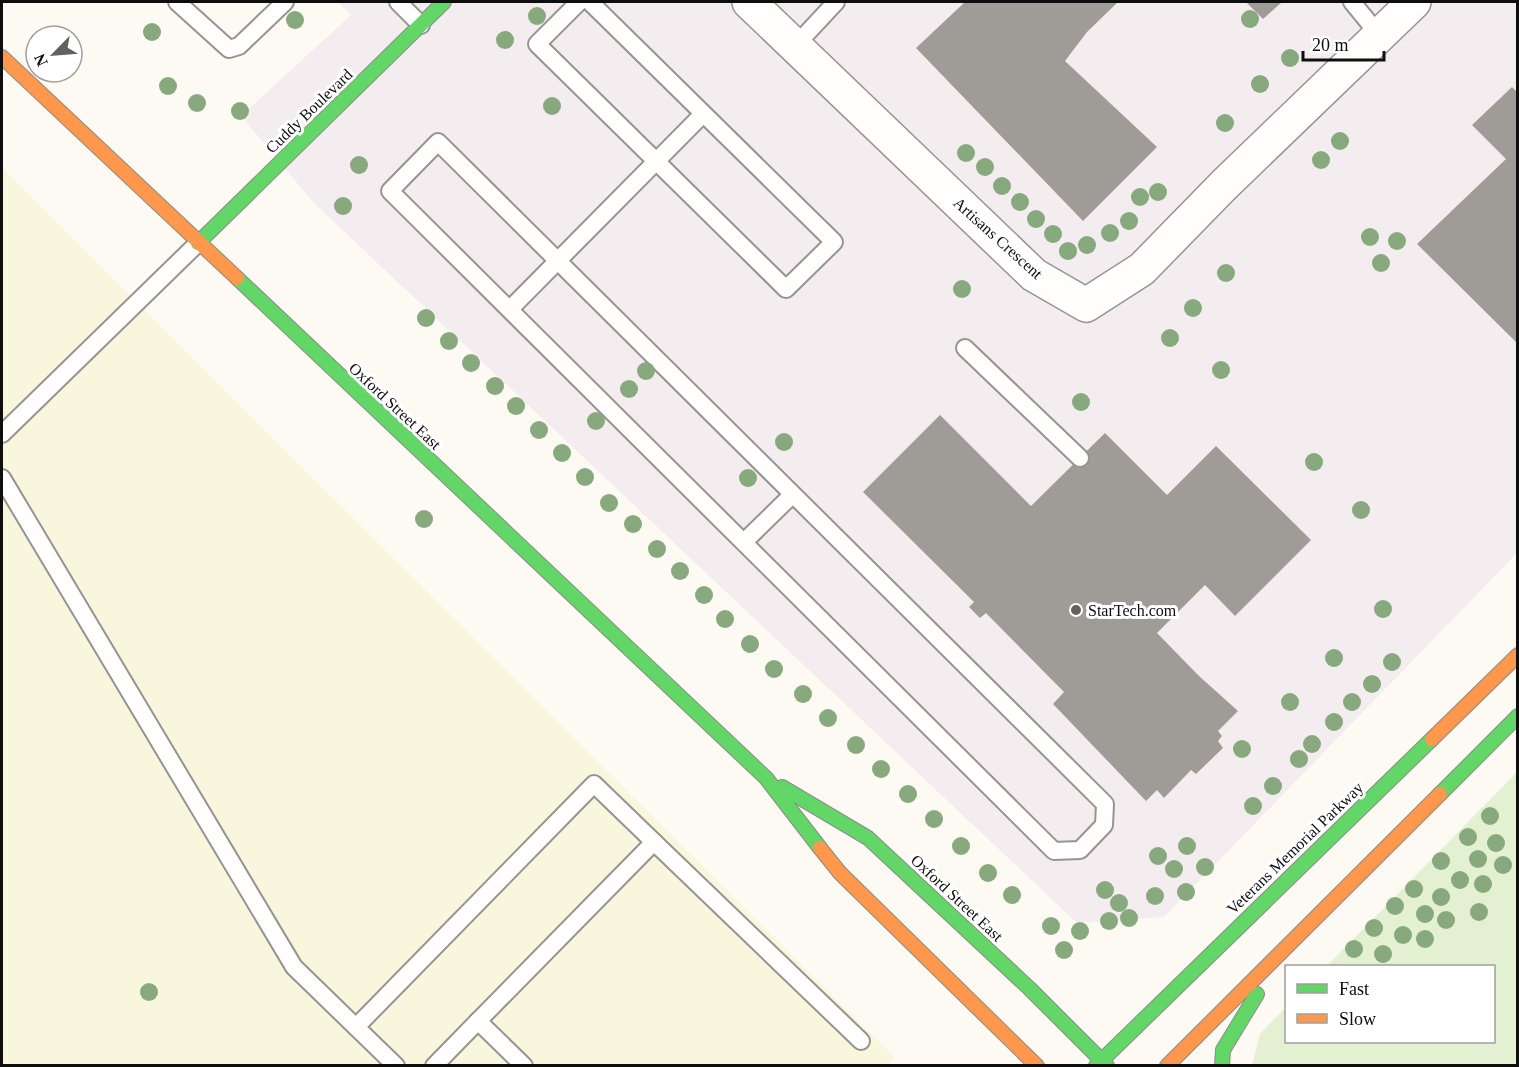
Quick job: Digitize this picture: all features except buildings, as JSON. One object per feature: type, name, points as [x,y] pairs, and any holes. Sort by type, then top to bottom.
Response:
[{"type":"main road","name":"Cuddy Boulevard","points":[[198,243],[444,2]]},
{"type":"main road","name":"Oxford Street East","points":[[2,57],[766,778],[840,873],[1037,1065]]},
{"type":"main road","name":"Veterans Memorial Parkway","points":[[1102,1063],[1518,655]]},
{"type":"main road","points":[[1167,1065],[1518,716]]},
{"type":"main road","name":"Oxford Street East","points":[[766,778],[868,838],[1029,988],[1102,1063]]},
{"type":"main road","points":[[1222,1065],[1223,1050],[1287,947]]},
{"type":"street","name":"Artisans Crescent","points":[[749,2],[1034,275],[1086,305],[1142,269],[1224,185],[1414,2]]},
{"type":"lane","points":[[177,2],[229,50],[239,46],[285,2]]},
{"type":"lane","points":[[398,2],[421,25]]},
{"type":"lane","points":[[579,2],[537,44],[786,290],[834,242],[590,2]]},
{"type":"lane","points":[[795,46],[836,2]]},
{"type":"lane","points":[[1352,2],[1379,35]]},
{"type":"lane","points":[[510,309],[703,114]]},
{"type":"lane","points":[[438,142],[558,262],[1104,804],[1104,825],[1080,850],[1054,851],[390,191],[438,142]]},
{"type":"lane","points":[[2,434],[198,243]]},
{"type":"lane","points":[[965,348],[1080,458]]},
{"type":"lane","points":[[2,478],[294,967],[396,1065]]},
{"type":"lane","points":[[744,542],[792,495]]},
{"type":"lane","points":[[356,1027],[594,784],[861,1041]]},
{"type":"lane","points":[[434,1065],[654,842]]},
{"type":"lane","points":[[478,1021],[524,1065]]},
{"type":"shaded area","points":[[338,2],[1517,2],[1517,553],[1164,917],[1077,923],[314,203],[241,116],[351,15]]},
{"type":"green space","points":[[2,168],[895,1058],[889,1065],[2,1065]]},
{"type":"green space","points":[[1517,772],[1517,1065],[1252,1065],[1260,1034],[1285,1008],[1285,1043],[1495,1043],[1495,965],[1328,965]]},
{"type":"traffic: fast","points":[[198,243],[444,2]]},
{"type":"traffic: fast","points":[[237,278],[766,778],[820,848]]},
{"type":"traffic: fast","points":[[1440,794],[1518,716]]},
{"type":"traffic: fast","points":[[1096,1066],[1432,739]]},
{"type":"traffic: fast","points":[[782,787],[868,838],[1029,988],[1107,1066]]},
{"type":"traffic: fast","points":[[1222,1066],[1223,1050],[1257,994]]},
{"type":"traffic: slow","points":[[2,57],[237,278]]},
{"type":"traffic: slow","points":[[1432,739],[1518,655]]},
{"type":"traffic: slow","points":[[1167,1066],[1440,794]]},
{"type":"traffic: slow","points":[[820,848],[840,873],[1037,1066]]},
{"type":"place","name":"StarTech.com","points":[[1076,610]]}]
